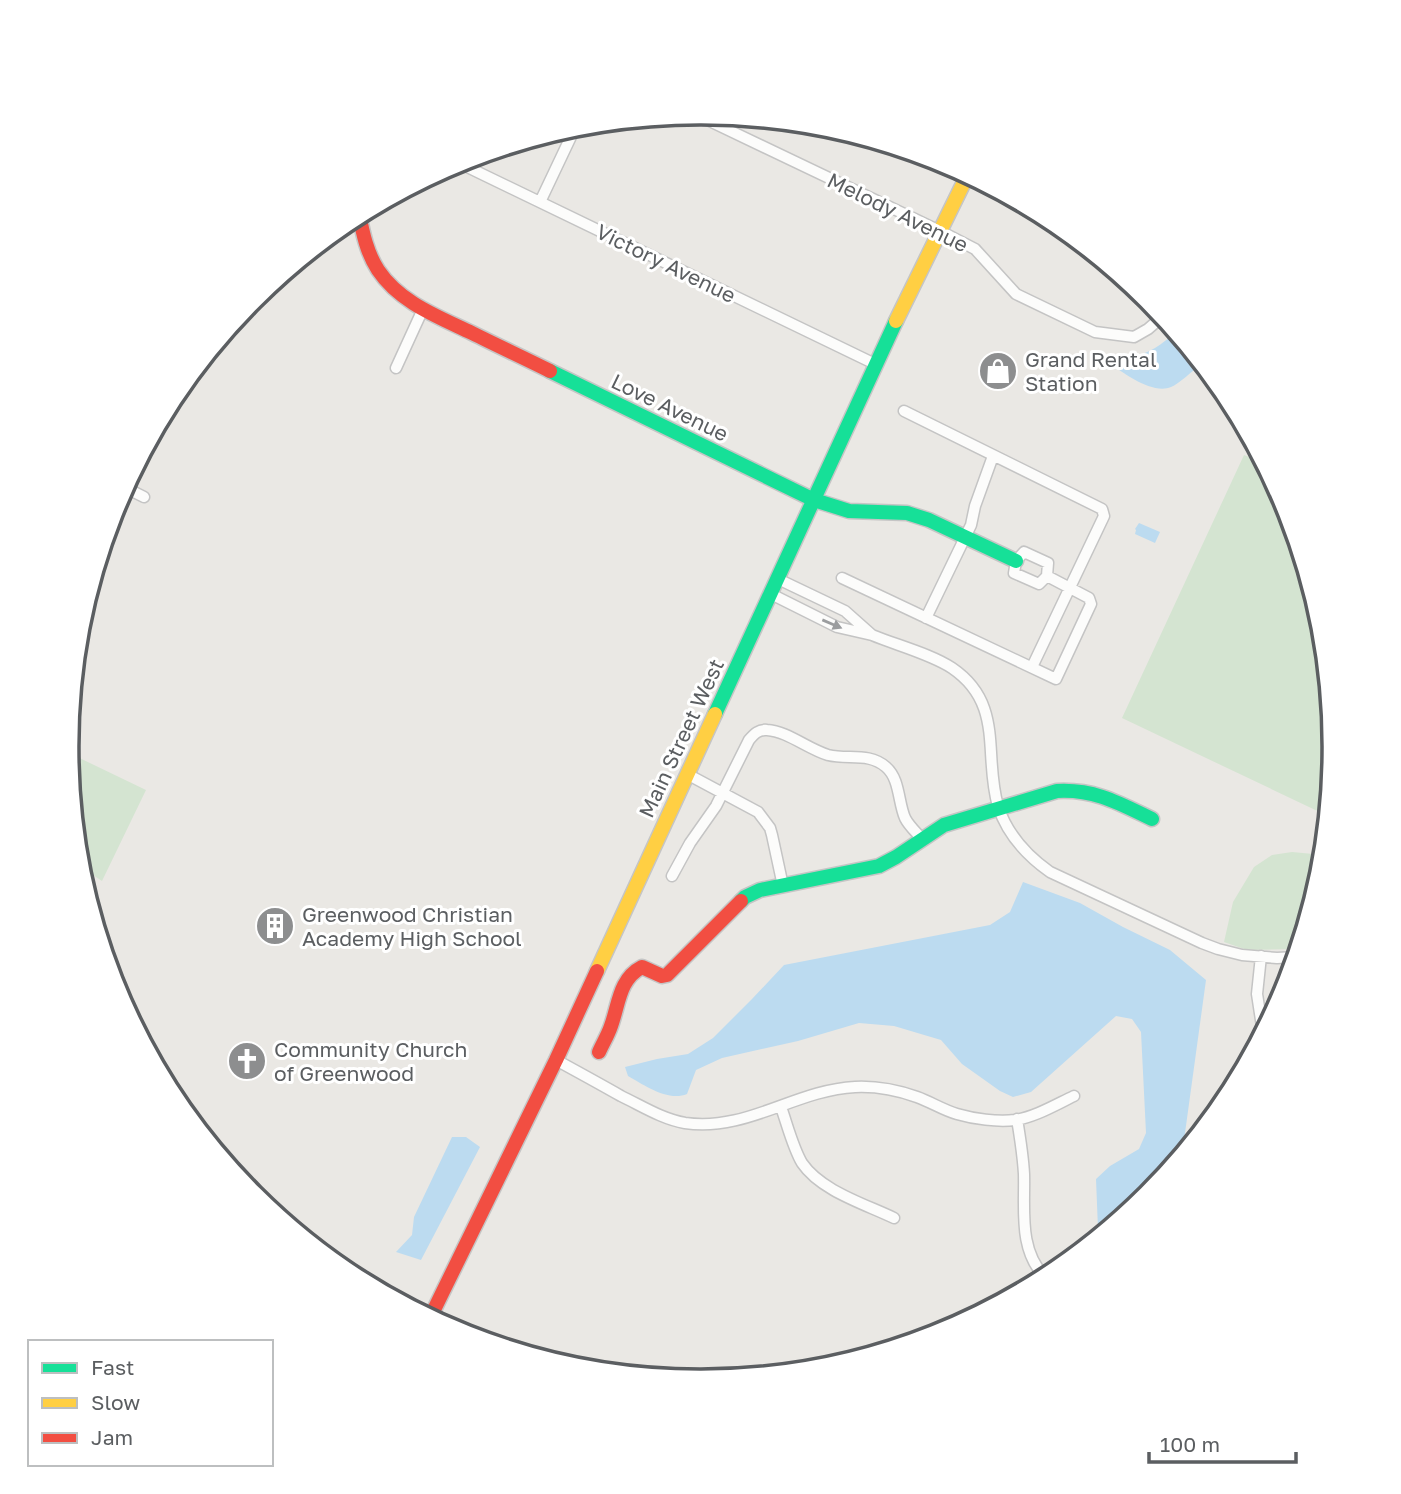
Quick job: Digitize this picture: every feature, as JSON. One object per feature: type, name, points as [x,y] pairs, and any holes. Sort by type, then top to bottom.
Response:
[{"type":"street","name":"Melody Avenue","points":[[720,126],[975,250],[1016,294],[1095,332],[1133,337],[1155,323]]},
{"type":"street","points":[[540,202],[570,139]]},
{"type":"street","name":"Victory Avenue","points":[[472,169],[875,364]]},
{"type":"street","name":"Main Street West","points":[[435,1309],[556,1060],[875,364],[963,184]]},
{"type":"street","name":"Love Avenue","points":[[361,227],[366,249],[380,273],[398,295],[423,309],[814,500],[849,511],[907,513],[966,536],[1016,561]]},
{"type":"street","points":[[396,368],[423,309]]},
{"type":"street","points":[[904,411],[1102,509],[1104,516],[1032,667]]},
{"type":"street","points":[[926,618],[971,525],[993,456]]},
{"type":"street","points":[[134,492],[144,497]]},
{"type":"street","name":"Love Avenue","points":[[1024,552],[1048,563],[1047,576],[1039,584],[1014,573],[1016,561],[1024,552]]},
{"type":"street","name":"Love Avenue","points":[[1047,576],[1069,587]]},
{"type":"street","points":[[842,578],[1056,679],[1091,604],[1089,598],[1069,587]]},
{"type":"street","points":[[778,579],[845,611],[872,635]]},
{"type":"street","points":[[771,594],[837,627],[872,635],[936,660],[952,668],[968,683],[988,716],[994,784],[1005,823],[1020,846],[1050,872],[1202,943],[1242,955],[1285,957]]},
{"type":"street","points":[[672,876],[690,843],[716,806],[749,740],[757,732],[769,730],[829,755],[867,758],[886,766],[895,780],[903,814],[922,839]]},
{"type":"street","points":[[687,774],[758,812],[770,828],[783,886]]},
{"type":"street","points":[[599,1052],[629,976],[642,967],[662,976],[667,975],[745,897],[760,890],[879,866],[894,860],[944,825],[1073,789],[1104,795],[1152,819]]},
{"type":"street","points":[[1260,1017],[1257,994],[1261,956]]},
{"type":"street","points":[[556,1060],[649,1110],[685,1123],[730,1123],[831,1090],[874,1087],[917,1097],[957,1114],[1002,1120],[1017,1119],[1043,1111],[1074,1096]]},
{"type":"street","points":[[781,1107],[800,1160],[819,1182],[894,1218]]},
{"type":"street","points":[[1017,1119],[1024,1173],[1023,1212],[1026,1236],[1030,1255],[1038,1269]]},
{"type":"green space","points":[[1244,455],[1250,458],[1275,509],[1289,547],[1310,626],[1321,706],[1319,812],[1122,718]]},
{"type":"green space","points":[[79,758],[146,790],[102,881],[92,875],[91,868],[84,828]]},
{"type":"green space","points":[[1292,852],[1312,854],[1301,908],[1288,949],[1247,950],[1224,942],[1233,902],[1254,867],[1272,855]]},
{"type":"water","points":[[1169,338],[1195,370],[1171,387],[1164,389],[1147,386],[1108,361],[1144,354]]},
{"type":"water","points":[[1139,523],[1160,532],[1155,543],[1135,534]]},
{"type":"water","points":[[1023,882],[1080,903],[1170,950],[1206,980],[1184,1137],[1140,1187],[1098,1224],[1096,1179],[1110,1166],[1139,1149],[1146,1133],[1141,1032],[1132,1019],[1116,1016],[1031,1092],[1013,1097],[962,1064],[941,1040],[894,1026],[859,1023],[798,1041],[722,1058],[696,1070],[687,1094],[680,1096],[656,1091],[628,1076],[625,1067],[688,1054],[713,1038],[784,965],[990,925],[1010,912]]},
{"type":"water","points":[[452,1137],[466,1137],[480,1147],[421,1260],[396,1252],[412,1235],[414,1217]]},
{"type":"traffic: fast","points":[[715,714],[896,321]]},
{"type":"traffic: fast","points":[[550,371],[814,500],[849,511],[907,513],[929,520],[1016,561]]},
{"type":"traffic: fast","points":[[741,901],[760,890],[879,866],[944,825],[1057,791],[1095,795],[1152,819]]},
{"type":"traffic: slow","points":[[896,321],[963,184]]},
{"type":"traffic: slow","points":[[597,971],[715,714]]},
{"type":"traffic: jam","points":[[362,226],[374,264],[397,292],[434,315],[550,371]]},
{"type":"traffic: jam","points":[[599,1052],[610,1029],[624,985],[634,972],[642,967],[662,976],[667,975],[741,901]]},
{"type":"traffic: jam","points":[[435,1309],[597,971]]},
{"type":"place","name":"Grand Rental Station","points":[[998,371]]},
{"type":"place","name":"Greenwood Christian Academy High School","points":[[275,926]]},
{"type":"place","name":"Community Church of Greenwood","points":[[247,1061]]}]
